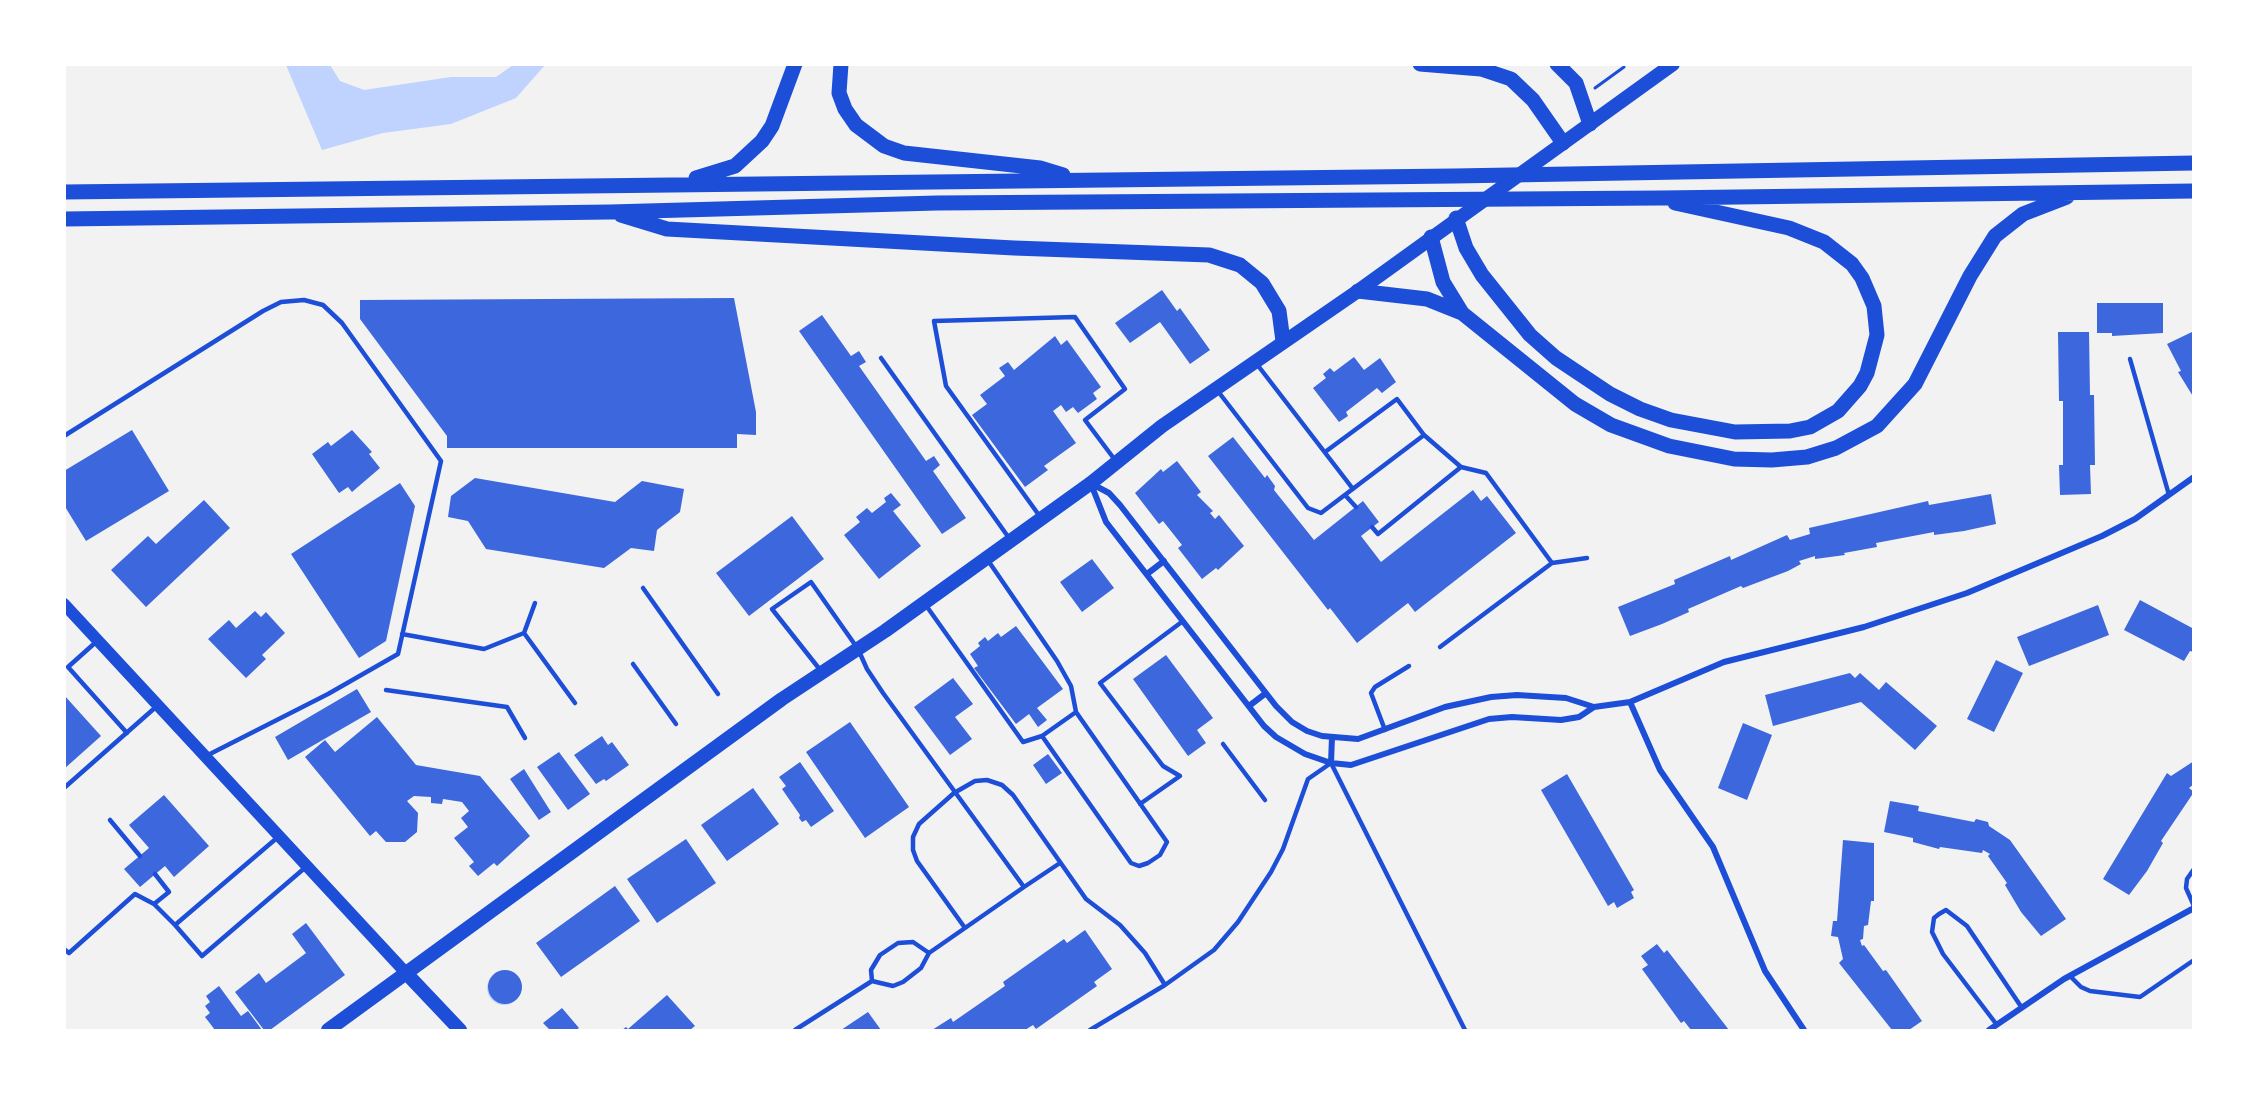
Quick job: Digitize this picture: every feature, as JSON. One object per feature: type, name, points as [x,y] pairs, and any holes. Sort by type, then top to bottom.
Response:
[{"type":"highway","points":[[666,185],[716,174],[748,156],[772,126],[795,64]]},
{"type":"highway","points":[[841,64],[839,93],[845,109],[856,125],[884,146],[904,153],[939,158],[1040,168],[1081,180]]},
{"type":"highway","points":[[1420,64],[1481,69],[1511,79],[1533,100],[1563,143]]},
{"type":"highway","points":[[1557,64],[1576,83],[1590,124]]},
{"type":"highway","points":[[64,192],[1454,176],[1573,172],[2193,164]]},
{"type":"highway","points":[[64,219],[610,212],[937,202],[1661,198],[2193,191]]},
{"type":"highway","points":[[1358,291],[1427,299],[1462,313],[1556,391],[1611,425],[1634,435],[1704,454],[1734,459],[1773,460],[1807,457],[1852,440],[1877,426],[1890,414],[1915,384],[1970,276],[1995,236],[2023,214],[2078,193]]},
{"type":"highway","points":[[1456,218],[1471,257],[1530,335],[1583,378],[1620,399],[1671,420],[1735,432],[1790,431],[1810,427],[1838,411],[1868,373],[1877,335],[1874,306],[1862,278],[1852,264],[1824,242],[1790,228],[1707,212],[1661,198]]},
{"type":"highway","points":[[610,212],[667,229],[1014,248],[1209,255],[1240,265],[1262,283],[1279,311],[1283,341]]},
{"type":"highway","points":[[1431,237],[1443,282],[1462,313]]},
{"type":"main road","points":[[328,1030],[822,673],[1091,483],[1162,426],[1358,291],[1456,218],[1673,64]]},
{"type":"main road","points":[[66,608],[460,1030]]},
{"type":"street","points":[[1091,483],[1112,496],[1266,693],[1292,722],[1307,731],[1332,737],[1358,739],[1445,707],[1491,697],[1517,695],[1566,698],[1594,707],[1630,702],[1724,662],[1864,627],[1967,593],[2102,536],[2135,519],[2193,477]]},
{"type":"street","points":[[1091,483],[1106,522],[1249,706],[1276,737],[1305,754],[1331,763],[1351,765],[1489,720],[1512,717],[1561,720],[1579,717],[1594,707]]},
{"type":"street","points":[[1147,574],[1164,561]]},
{"type":"street","points":[[1249,706],[1266,693]]},
{"type":"street","points":[[1630,702],[1660,770],[1713,847],[1765,971],[1804,1030]]},
{"type":"street","points":[[1331,763],[1332,737]]},
{"type":"street","points":[[1989,1030],[2070,976],[2193,907]]},
{"type":"lane","points":[[64,436],[281,302],[304,300],[324,305],[342,323],[441,461],[398,654],[328,694],[205,756]]},
{"type":"lane","points":[[1041,518],[946,386],[934,321],[1075,317],[1125,389],[1085,420],[1116,462]]},
{"type":"lane","points":[[880,358],[1010,540]]},
{"type":"lane","points":[[2130,359],[2169,495]]},
{"type":"lane","points":[[1255,361],[1353,489]]},
{"type":"lane","points":[[1216,388],[1308,508],[1321,513],[1424,435]]},
{"type":"lane","points":[[1325,452],[1397,399],[1424,435],[1461,466],[1486,473],[1552,563]]},
{"type":"lane","points":[[1372,527],[1378,534],[1461,466]]},
{"type":"lane","points":[[1345,495],[1356,507]]},
{"type":"lane","points":[[986,558],[1057,661],[1071,686],[1077,712],[1167,842],[1160,855],[1139,866],[1131,864],[1042,736]]},
{"type":"lane","points":[[1440,647],[1552,563],[1587,558]]},
{"type":"lane","points":[[822,673],[772,609],[811,582],[858,649],[867,669],[954,793],[1024,887]]},
{"type":"lane","points":[[643,588],[717,694]]},
{"type":"lane","points":[[924,602],[1023,742],[1042,736],[1077,712]]},
{"type":"lane","points":[[402,634],[484,649],[524,633],[535,603]]},
{"type":"lane","points":[[1140,804],[1180,776],[1163,766],[1100,683],[1183,621]]},
{"type":"lane","points":[[524,633],[575,704]]},
{"type":"lane","points":[[98,640],[68,667],[127,733]]},
{"type":"lane","points":[[633,664],[676,724]]},
{"type":"lane","points":[[1385,730],[1371,693],[1375,687],[1409,666]]},
{"type":"lane","points":[[386,690],[507,707],[525,738]]},
{"type":"lane","points":[[64,788],[158,705]]},
{"type":"lane","points":[[1223,744],[1265,800]]},
{"type":"lane","points":[[1090,1030],[1165,985],[1214,950],[1238,922],[1283,849],[1308,779],[1331,763],[1464,1028],[1459,1030]]},
{"type":"lane","points":[[965,928],[917,861],[912,850],[913,837],[919,824],[954,793],[975,781],[987,780],[1002,785],[1013,795],[1086,898],[1120,925],[1145,953],[1165,985]]},
{"type":"lane","points":[[110,820],[140,856]]},
{"type":"lane","points":[[175,925],[280,835]]},
{"type":"lane","points":[[795,1030],[872,981],[893,986],[903,981],[921,968],[930,953],[1060,863]]},
{"type":"lane","points":[[64,949],[69,953],[135,894],[154,904],[202,956],[308,865]]},
{"type":"lane","points":[[2193,869],[2187,879],[2186,888],[2193,907]]},
{"type":"lane","points":[[154,904],[169,892],[155,874]]},
{"type":"lane","points":[[1997,1025],[1943,954],[1932,932],[1934,918],[1939,914],[1947,910],[1967,926],[2022,1008]]},
{"type":"lane","points":[[872,981],[871,970],[880,955],[898,944],[913,942],[930,953]]},
{"type":"lane","points":[[2070,976],[2081,987],[2090,991],[2140,997],[2150,993],[2193,960]]},
{"type":"path","points":[[1595,88],[1624,68]]},
{"type":"water","points":[[286,65],[330,65],[340,81],[364,90],[451,77],[496,77],[513,65],[545,65],[516,98],[451,124],[383,133],[322,150]]},
{"type":"water","points":[[504,971],[516,976],[521,988],[516,1000],[504,1005],[492,1000],[487,988],[492,976]]},
{"type":"building","points":[[1162,290],[1177,311],[1180,308],[1210,350],[1190,364],[1160,322],[1130,343],[1115,323]]},
{"type":"building","points":[[734,298],[756,412],[756,435],[737,434],[737,448],[447,448],[447,436],[360,319],[360,300]]},
{"type":"building","points":[[2097,303],[2163,303],[2163,333],[2112,336],[2112,333],[2097,333]]},
{"type":"building","points":[[822,315],[851,356],[859,351],[866,362],[859,366],[926,461],[934,456],[940,465],[933,471],[966,518],[942,534],[799,331]]},
{"type":"building","points":[[2194,331],[2194,398],[2178,372],[2181,371],[2167,344]]},
{"type":"building","points":[[2058,332],[2089,332],[2090,395],[2094,395],[2095,465],[2090,465],[2091,494],[2060,495],[2059,465],[2063,465],[2063,401],[2059,401]]},
{"type":"building","points":[[1055,336],[1061,345],[1067,340],[1101,387],[1093,393],[1097,399],[1078,413],[1073,407],[1066,412],[1061,405],[1053,411],[1076,443],[1044,466],[1048,470],[1025,487],[972,415],[987,404],[980,395],[1005,376],[999,368],[1008,362],[1014,370]]},
{"type":"building","points":[[1354,357],[1364,370],[1380,358],[1396,382],[1382,393],[1377,388],[1346,412],[1348,416],[1339,422],[1313,388],[1326,378],[1323,374],[1330,368],[1334,372]]},
{"type":"building","points":[[132,430],[169,491],[86,541],[64,505],[64,471]]},
{"type":"building","points":[[352,430],[372,452],[369,454],[380,468],[352,492],[348,487],[339,493],[312,454],[328,442],[331,446]]},
{"type":"building","points":[[1233,437],[1265,478],[1267,475],[1275,486],[1274,490],[1314,540],[1363,501],[1379,522],[1361,536],[1381,562],[1473,490],[1481,501],[1487,496],[1516,533],[1415,612],[1408,603],[1357,643],[1330,608],[1328,610],[1208,456]]},
{"type":"building","points":[[1177,461],[1201,492],[1197,495],[1213,511],[1210,513],[1215,519],[1219,515],[1244,546],[1218,570],[1216,568],[1202,579],[1178,548],[1182,545],[1163,521],[1159,524],[1135,493],[1161,469],[1163,472]]},
{"type":"building","points":[[475,478],[615,502],[642,481],[684,489],[680,512],[657,530],[654,551],[631,548],[604,568],[486,549],[468,521],[448,517],[451,496]]},
{"type":"building","points":[[400,483],[415,506],[386,641],[359,658],[291,554]]},
{"type":"building","points":[[891,493],[901,505],[893,511],[921,546],[879,579],[844,535],[860,522],[856,517],[867,508],[872,513],[886,502],[884,498]]},
{"type":"building","points":[[1991,494],[1996,524],[1964,531],[1934,535],[1934,532],[1876,543],[1877,547],[1844,553],[1845,555],[1815,559],[1815,556],[1799,561],[1801,564],[1788,571],[1743,588],[1741,586],[1688,609],[1689,612],[1630,636],[1618,607],[1675,584],[1674,580],[1730,556],[1731,560],[1787,535],[1790,540],[1810,534],[1809,528],[1928,501],[1929,505]]},
{"type":"building","points":[[204,500],[230,528],[146,607],[111,570],[148,536],[156,544]]},
{"type":"building","points":[[792,516],[824,559],[749,616],[716,573]]},
{"type":"building","points":[[1092,559],[1114,588],[1082,612],[1060,582]]},
{"type":"building","points":[[2140,600],[2194,629],[2194,652],[2190,651],[2184,661],[2124,630]]},
{"type":"building","points":[[2098,605],[2109,635],[2029,666],[2017,637]]},
{"type":"building","points":[[255,611],[261,617],[266,612],[285,633],[262,655],[266,659],[246,678],[208,639],[229,620],[236,628]]},
{"type":"building","points":[[1016,626],[1063,689],[1037,708],[1047,720],[1038,727],[1029,714],[1016,724],[974,668],[978,666],[970,654],[980,646],[978,643],[985,637],[988,641],[998,633],[1001,637]]},
{"type":"building","points":[[1166,655],[1213,718],[1197,730],[1206,743],[1188,756],[1133,679]]},
{"type":"building","points":[[1996,660],[2023,673],[1994,732],[1967,719]]},
{"type":"building","points":[[1850,673],[1855,678],[1860,673],[1879,690],[1886,682],[1937,726],[1915,750],[1861,702],[1773,726],[1765,695]]},
{"type":"building","points":[[953,678],[973,704],[955,717],[972,739],[950,755],[914,707]]},
{"type":"building","points":[[357,689],[371,712],[288,760],[275,737]]},
{"type":"building","points":[[64,695],[101,736],[64,769]]},
{"type":"building","points":[[377,717],[416,765],[480,776],[530,836],[497,866],[494,863],[478,876],[469,866],[474,862],[454,838],[468,827],[461,818],[469,811],[462,802],[443,799],[442,804],[431,803],[431,797],[414,796],[407,801],[418,813],[417,832],[405,842],[386,842],[376,831],[370,836],[305,757],[325,740],[335,752]]},
{"type":"building","points":[[850,722],[909,807],[865,838],[806,752]]},
{"type":"building","points":[[1743,723],[1772,735],[1747,800],[1718,788]]},
{"type":"building","points":[[602,736],[608,745],[612,742],[629,765],[606,781],[604,779],[596,784],[574,755]]},
{"type":"building","points":[[559,752],[590,794],[568,810],[537,767]]},
{"type":"building","points":[[1048,754],[1062,773],[1046,784],[1033,765]]},
{"type":"building","points":[[2194,761],[2194,784],[2189,788],[2194,792],[2161,841],[2163,843],[2147,871],[2129,895],[2103,879],[2167,773],[2171,776]]},
{"type":"building","points":[[800,762],[834,811],[811,827],[806,820],[802,822],[799,818],[800,815],[782,789],[786,786],[779,777]]},
{"type":"building","points":[[524,769],[551,812],[539,820],[510,779]]},
{"type":"building","points":[[1567,774],[1634,890],[1631,892],[1634,898],[1617,908],[1614,902],[1608,906],[1541,790]]},
{"type":"building","points":[[753,788],[779,824],[727,861],[701,825]]},
{"type":"building","points":[[164,795],[209,846],[174,877],[165,866],[140,887],[124,869],[149,848],[129,825]]},
{"type":"building","points":[[1890,801],[1919,806],[1918,811],[1974,822],[1976,819],[1988,822],[1989,826],[2010,840],[2066,919],[2041,936],[2021,912],[2005,885],[2007,883],[1988,856],[1990,854],[1983,850],[1982,853],[1940,847],[1939,849],[1913,842],[1913,838],[1884,832]]},
{"type":"building","points":[[686,839],[716,883],[657,923],[627,879]]},
{"type":"building","points":[[1843,840],[1874,843],[1874,901],[1871,901],[1868,925],[1864,926],[1863,939],[1860,940],[1862,946],[1864,945],[1883,971],[1886,970],[1922,1021],[1909,1030],[1892,1030],[1839,963],[1843,959],[1838,937],[1831,936],[1833,921],[1837,921]]},
{"type":"building","points":[[615,886],[640,921],[561,977],[536,943]]},
{"type":"building","points":[[306,923],[345,975],[270,1030],[264,1030],[235,992],[259,973],[266,983],[306,953],[292,934]]},
{"type":"building","points":[[1085,930],[1112,969],[1094,982],[1097,986],[1036,1029],[1033,1025],[1025,1030],[932,1030],[951,1018],[953,1022],[1005,986],[1003,982],[1064,939],[1067,943]]},
{"type":"building","points":[[1657,944],[1664,953],[1667,950],[1729,1030],[1691,1030],[1684,1021],[1681,1023],[1642,969],[1648,965],[1641,956]]},
{"type":"building","points":[[505,970],[517,975],[522,987],[517,999],[505,1004],[493,999],[488,987],[493,975]]},
{"type":"building","points":[[219,986],[241,1016],[248,1011],[262,1030],[215,1030],[205,1017],[210,1013],[205,1006],[210,1002],[206,996]]},
{"type":"building","points":[[667,995],[695,1026],[690,1030],[622,1030],[626,1027],[628,1029]]},
{"type":"building","points":[[562,1008],[579,1028],[550,1030],[543,1023]]},
{"type":"building","points":[[868,1012],[881,1030],[841,1030]]}]
